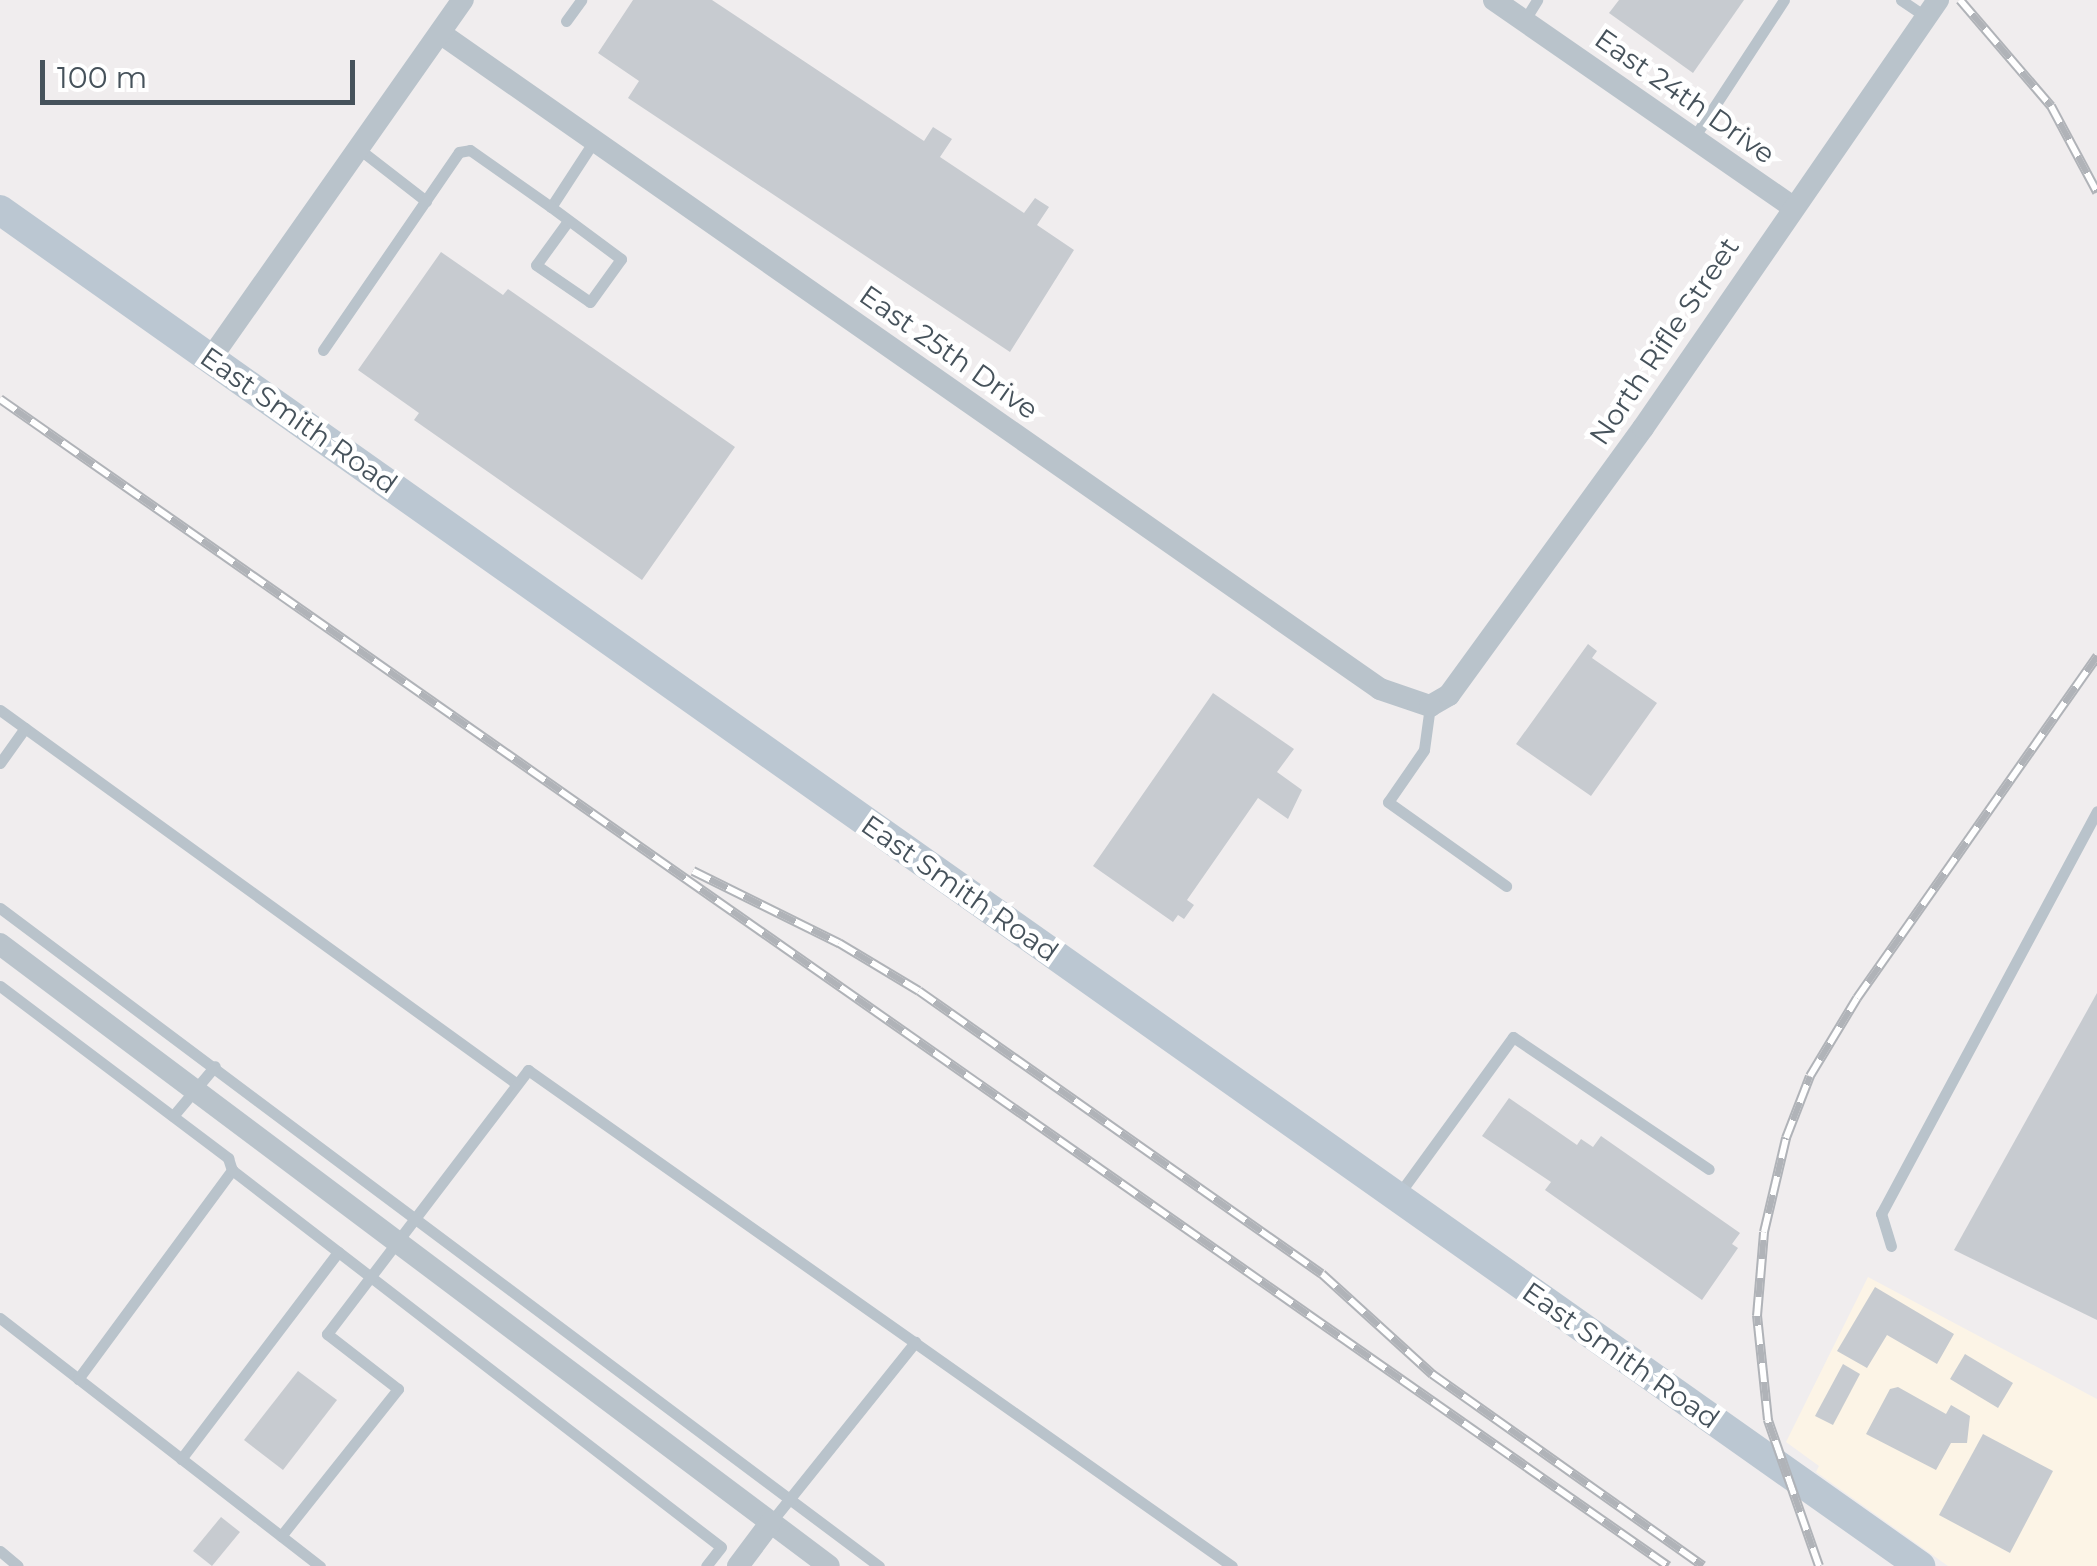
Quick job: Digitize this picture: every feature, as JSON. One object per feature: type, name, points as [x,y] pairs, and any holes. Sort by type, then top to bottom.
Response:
[{"type":"street","points":[[211,358],[463,0]]},
{"type":"street","name":"East 24th Drive","points":[[1494,0],[1793,207]]},
{"type":"street","name":"North Rifle Street","points":[[1430,706],[1450,696],[1932,8]]},
{"type":"street","name":"East 25th Drive","points":[[440,33],[1380,689],[1430,706]]},
{"type":"street","name":"East Smith Road","points":[[0,210],[1920,1566]]},
{"type":"street","points":[[0,944],[829,1566]]},
{"type":"street","points":[[738,1566],[771,1522]]},
{"type":"lane","points":[[566,22],[581,0]]},
{"type":"lane","points":[[1524,20],[1537,0]]},
{"type":"lane","points":[[1693,139],[1784,0]]},
{"type":"lane","points":[[1901,0],[1932,8]]},
{"type":"lane","points":[[551,206],[594,141]]},
{"type":"lane","points":[[358,148],[426,201]]},
{"type":"lane","points":[[322,350],[460,152],[470,150],[621,259],[590,302],[536,264],[568,221]]},
{"type":"lane","points":[[1430,706],[1424,750],[1388,802],[1506,886]]},
{"type":"lane","points":[[0,710],[518,1084]]},
{"type":"lane","points":[[0,763],[25,728]]},
{"type":"lane","points":[[1891,1246],[1881,1214],[2097,811]]},
{"type":"lane","points":[[0,908],[417,1216],[880,1566]]},
{"type":"lane","points":[[0,986],[228,1158],[232,1170],[720,1547],[706,1566]]},
{"type":"lane","points":[[1396,1197],[1512,1037],[1709,1169]]},
{"type":"lane","points":[[173,1116],[214,1066]]},
{"type":"lane","points":[[281,1536],[398,1389],[327,1334],[528,1070],[1232,1566]]},
{"type":"lane","points":[[78,1378],[232,1170]]},
{"type":"lane","points":[[181,1459],[338,1252]]},
{"type":"lane","points":[[0,1318],[320,1566]]},
{"type":"lane","points":[[771,1522],[915,1342]]},
{"type":"lane","points":[[0,1550],[18,1566]]},
{"type":"shaded area","points":[[1868,1277],[2097,1399],[2097,1566],[1948,1566],[1816,1472],[1819,1466],[1786,1442]]},
{"type":"building","points":[[633,0],[712,0],[924,141],[933,127],[952,139],[940,157],[1024,213],[1035,198],[1049,207],[1037,225],[1074,250],[1010,352],[628,98],[639,81],[598,53]]},
{"type":"building","points":[[1619,0],[1744,0],[1693,73],[1609,13]]},
{"type":"building","points":[[441,252],[503,295],[508,289],[735,447],[642,580],[414,420],[419,413],[358,370]]},
{"type":"building","points":[[1588,644],[1597,651],[1592,658],[1657,703],[1591,796],[1516,744]]},
{"type":"building","points":[[1213,693],[1294,749],[1277,772],[1302,790],[1288,819],[1258,798],[1187,900],[1194,905],[1184,919],[1178,915],[1173,922],[1093,866]]},
{"type":"building","points":[[2097,993],[2097,1320],[1954,1250]]},
{"type":"building","points":[[1509,1098],[1577,1145],[1581,1139],[1593,1147],[1601,1136],[1740,1233],[1732,1244],[1738,1248],[1702,1300],[1545,1190],[1551,1182],[1482,1136]]},
{"type":"building","points":[[1875,1287],[1954,1334],[1937,1364],[1887,1335],[1867,1368],[1837,1351]]},
{"type":"building","points":[[1965,1354],[2013,1383],[1998,1408],[1950,1379]]},
{"type":"building","points":[[1843,1364],[1860,1374],[1833,1425],[1815,1416]]},
{"type":"building","points":[[298,1371],[337,1400],[283,1470],[244,1440]]},
{"type":"building","points":[[1898,1387],[1946,1414],[1951,1405],[1970,1416],[1967,1443],[1951,1443],[1936,1470],[1866,1434],[1890,1389]]},
{"type":"building","points":[[1983,1434],[2053,1471],[2010,1553],[1939,1515]]},
{"type":"building","points":[[221,1517],[240,1532],[212,1566],[193,1551]]},
{"type":"railway","points":[[1960,0],[2051,106],[2097,192]]},
{"type":"railway","points":[[0,399],[1668,1566]]},
{"type":"railway","points":[[1819,1566],[1768,1420],[1757,1316],[1764,1232],[1786,1138],[1810,1076],[1857,998],[2097,656]]},
{"type":"railway","points":[[693,871],[839,943],[919,991],[1322,1274],[1432,1374],[1703,1566]]}]
